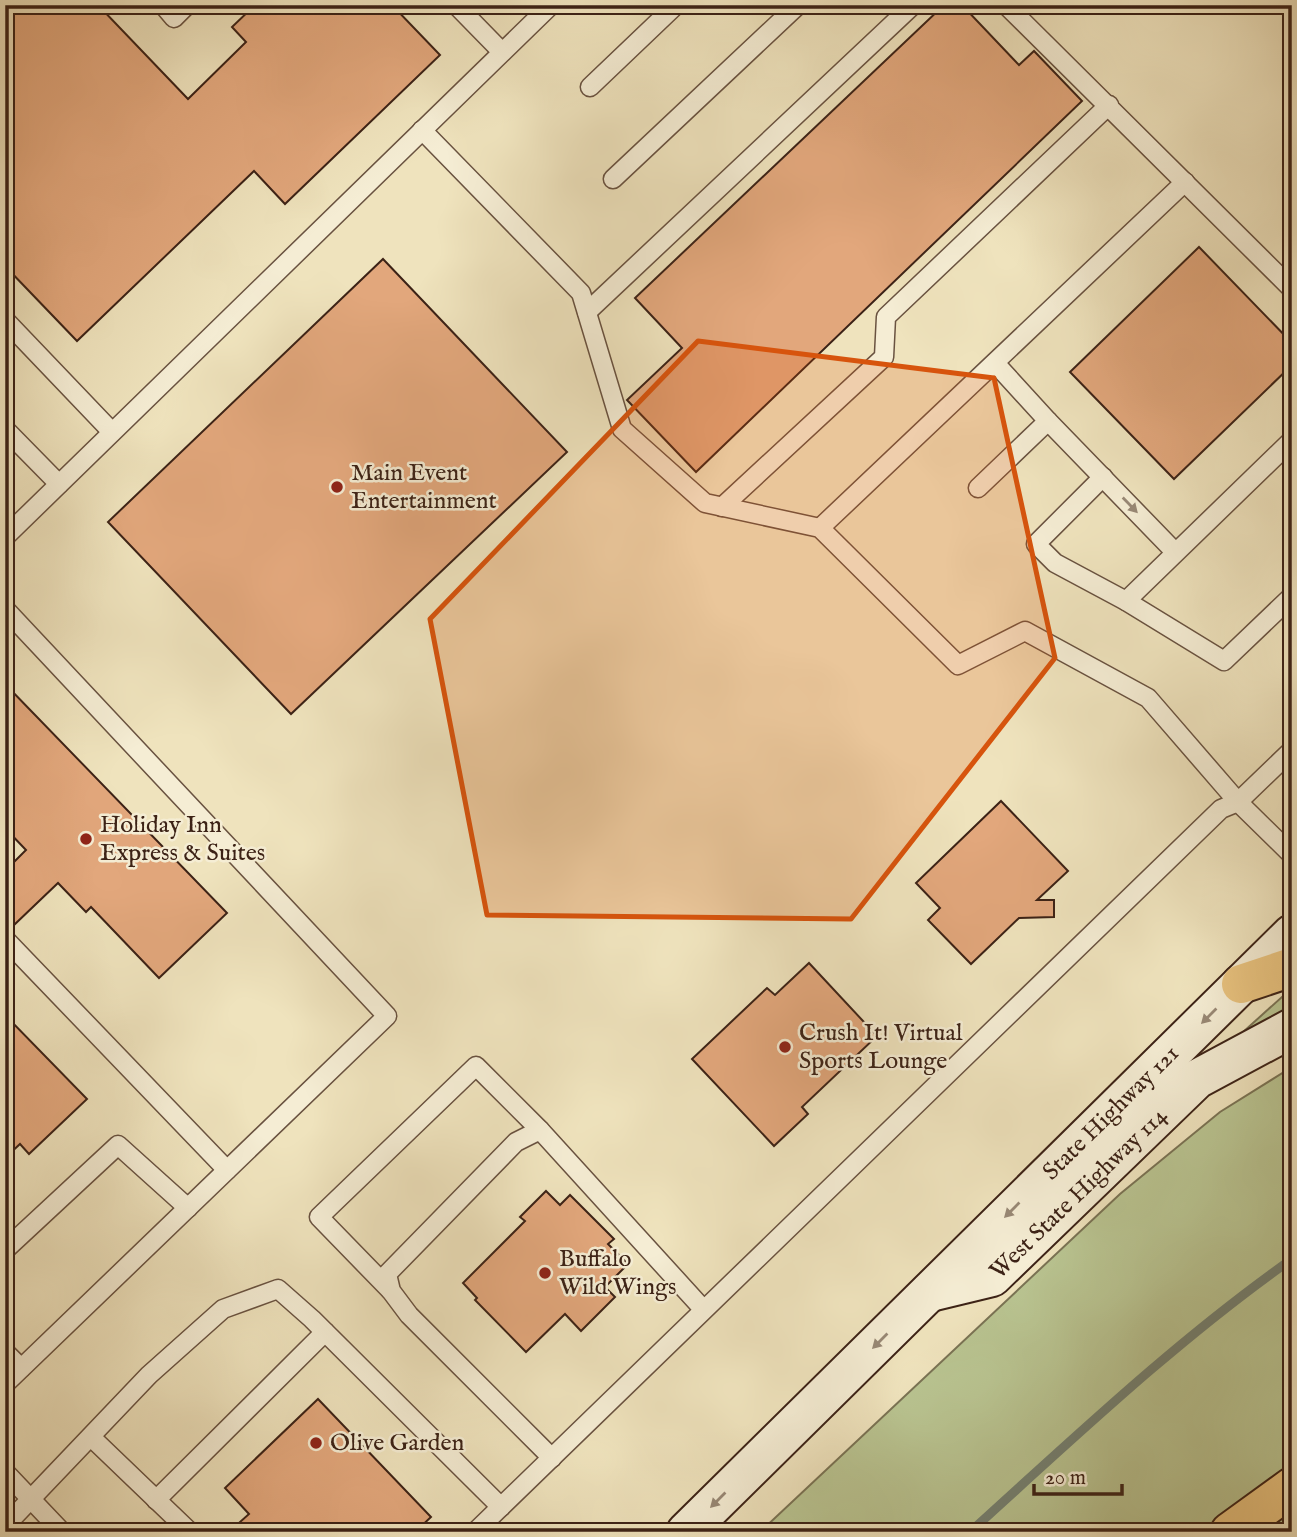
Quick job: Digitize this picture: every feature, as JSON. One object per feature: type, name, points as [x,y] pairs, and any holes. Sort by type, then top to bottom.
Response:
[{"type":"highway","points":[[1241,984],[1292,967]]},
{"type":"highway","points":[[1230,1532],[1292,1487]]},
{"type":"main road","name":"State Highway 121","points":[[929,1293],[1292,934]]},
{"type":"main road","name":"West State Highway 114","points":[[929,1293],[992,1278],[1197,1079],[1292,1028]]},
{"type":"main road","points":[[686,1532],[929,1293]]},
{"type":"lane","points":[[163,5],[174,18],[187,5]]},
{"type":"lane","points":[[456,5],[502,52]]},
{"type":"lane","points":[[5,537],[551,5]]},
{"type":"lane","points":[[590,87],[677,5]]},
{"type":"lane","points":[[612,179],[798,5]]},
{"type":"lane","points":[[587,313],[913,5]]},
{"type":"lane","points":[[1006,5],[1292,289]]},
{"type":"lane","points":[[722,507],[884,357],[886,317],[1109,105]]},
{"type":"lane","points":[[422,130],[581,293],[622,429],[705,503],[820,528],[958,665],[1025,631],[1148,698],[1238,802],[1292,855]]},
{"type":"lane","points":[[820,528],[1185,182]]},
{"type":"lane","points":[[5,320],[112,432]]},
{"type":"lane","points":[[995,363],[1175,552]]},
{"type":"lane","points":[[978,488],[1048,421]]},
{"type":"lane","points":[[5,429],[59,484]]},
{"type":"lane","points":[[1126,601],[1292,440]]},
{"type":"lane","points":[[1102,477],[1036,544],[1055,564],[1126,601],[1224,661],[1292,596]]},
{"type":"lane","points":[[5,609],[387,1016],[5,1384]]},
{"type":"lane","points":[[475,1532],[1222,809],[1238,802],[1292,750]]},
{"type":"lane","points":[[5,939],[227,1170]]},
{"type":"lane","points":[[552,1458],[409,1315],[391,1291],[319,1217],[476,1066],[540,1130],[703,1309]]},
{"type":"lane","points":[[391,1291],[387,1274],[516,1142],[540,1130]]},
{"type":"lane","points":[[5,1250],[118,1145],[188,1208]]},
{"type":"lane","points":[[5,1526],[149,1375],[223,1308],[278,1289],[325,1332],[501,1507]]},
{"type":"lane","points":[[156,1500],[325,1332]]},
{"type":"lane","points":[[5,1352],[22,1368]]},
{"type":"lane","points":[[91,1437],[190,1532]]},
{"type":"lane","points":[[5,1472],[62,1532]]},
{"type":"highlighted area","points":[[698,341],[994,378],[1055,658],[851,919],[487,915],[430,619]]},
{"type":"green space","points":[[1292,988],[1292,1015],[1241,1039],[1243,1032]]},
{"type":"green space","points":[[1292,1067],[1292,1532],[760,1532],[1120,1194],[1220,1112]]},
{"type":"building","points":[[5,5],[98,5],[188,99],[246,42],[232,27],[255,5],[392,5],[440,55],[285,204],[254,171],[77,341],[5,266]]},
{"type":"building","points":[[944,5],[962,5],[1019,65],[1034,51],[1082,101],[696,472],[627,400],[682,348],[635,298]]},
{"type":"building","points":[[1199,247],[1292,343],[1292,365],[1174,479],[1070,372]]},
{"type":"building","name":"Main Event Entertainment","points":[[383,259],[567,452],[291,714],[108,522]]},
{"type":"building","name":"Holiday Inn Express & Suites","points":[[5,684],[227,913],[159,978],[91,907],[86,912],[58,883],[14,925],[5,916],[5,871],[26,850],[5,828]]},
{"type":"building","points":[[1001,801],[1068,871],[1037,900],[1054,900],[1054,917],[1019,918],[971,964],[928,920],[940,908],[916,883]]},
{"type":"building","name":"Crush It! Virtual Sports Lounge","points":[[809,963],[877,1036],[802,1107],[808,1114],[774,1146],[692,1059],[767,988],[775,995]]},
{"type":"building","points":[[5,1015],[87,1099],[29,1154],[20,1144],[5,1158]]},
{"type":"building","points":[[546,1191],[560,1205],[570,1195],[614,1239],[608,1244],[628,1264],[605,1287],[615,1297],[581,1331],[565,1314],[526,1352],[475,1300],[477,1298],[463,1283],[525,1221],[520,1217]]},
{"type":"building","name":"Olive Garden","points":[[318,1399],[431,1517],[415,1532],[249,1532],[240,1522],[249,1514],[225,1488]]},
{"type":"waterway","points":[[970,1532],[1167,1356],[1292,1259]]},
{"type":"place","name":"Main Event Entertainment","points":[[337,487]]},
{"type":"place","name":"Holiday Inn Express & Suites","points":[[86,839]]},
{"type":"place","name":"Crush It! Virtual Sports Lounge","points":[[785,1047]]},
{"type":"place","name":"Buffalo Wild Wings","points":[[545,1273]]},
{"type":"place","name":"Olive Garden","points":[[316,1443]]}]
